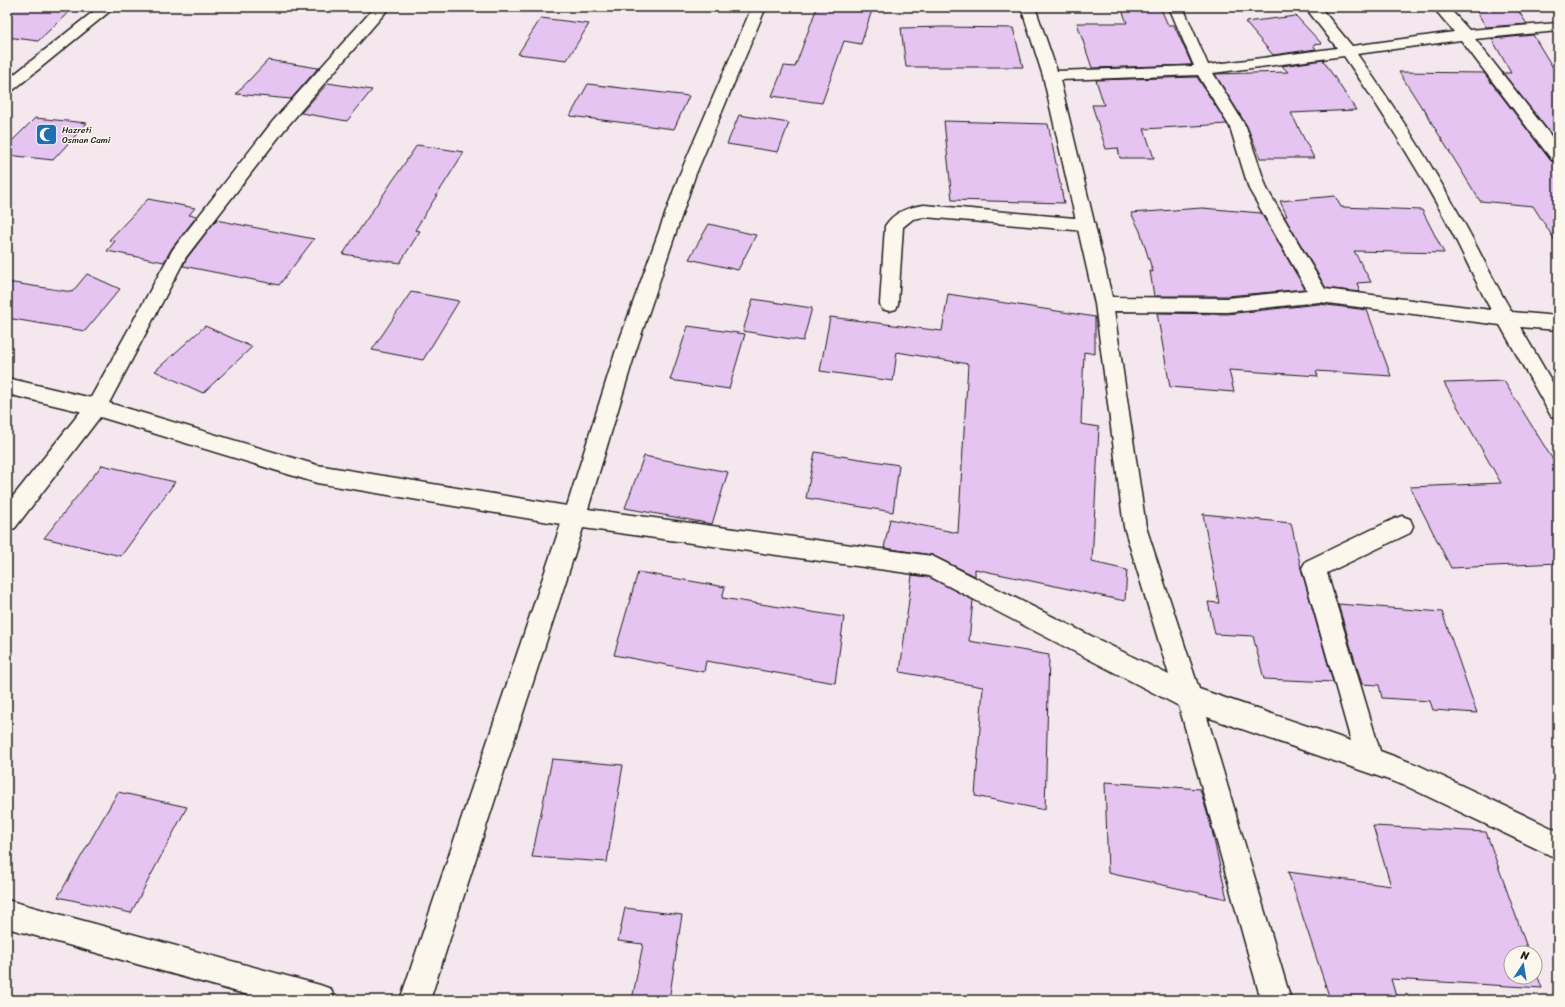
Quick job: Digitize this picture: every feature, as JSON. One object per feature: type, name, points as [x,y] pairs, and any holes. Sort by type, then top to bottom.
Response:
[{"type":"street","points":[[7,88],[108,7]]},
{"type":"street","points":[[7,521],[96,407],[179,254],[280,125],[383,7]]},
{"type":"street","points":[[415,1000],[575,517],[626,350],[687,176],[759,7]]},
{"type":"street","points":[[1028,7],[1051,76],[1104,304],[1135,527],[1189,698],[1276,1000]]},
{"type":"street","points":[[1176,7],[1203,70],[1238,127],[1258,189],[1319,295]]},
{"type":"street","points":[[1312,7],[1348,51],[1385,105],[1452,216],[1483,279],[1558,410]]},
{"type":"street","points":[[1440,7],[1465,35],[1558,156]]},
{"type":"street","points":[[1051,76],[1203,70],[1465,35],[1558,27]]},
{"type":"street","points":[[889,304],[894,226],[900,219],[908,214],[920,211],[933,211],[1086,225]]},
{"type":"street","points":[[1104,304],[1227,305],[1319,295],[1506,319],[1558,323]]},
{"type":"street","points":[[7,386],[96,407],[317,474],[575,517],[932,566],[1189,698],[1411,775],[1558,845]]},
{"type":"street","points":[[1370,761],[1314,568],[1402,526]]},
{"type":"street","points":[[7,914],[320,1000]]},
{"type":"building","points":[[7,7],[74,7],[38,41],[7,37]]},
{"type":"building","points":[[817,7],[873,7],[861,44],[844,41],[822,103],[772,96],[784,66],[795,67]]},
{"type":"building","points":[[1121,7],[1160,7],[1168,25],[1174,25],[1192,65],[1092,68],[1077,23],[1127,23]]},
{"type":"building","points":[[1474,7],[1516,7],[1527,24],[1486,27]]},
{"type":"building","points":[[1296,16],[1322,44],[1313,45],[1316,49],[1273,55],[1245,22]]},
{"type":"building","points":[[541,18],[589,24],[567,60],[518,54]]},
{"type":"building","points":[[901,28],[1013,28],[1023,67],[906,67]]},
{"type":"building","points":[[1533,35],[1558,76],[1558,143],[1503,73],[1511,73],[1492,39]]},
{"type":"building","points":[[268,60],[318,68],[291,99],[236,94]]},
{"type":"building","points":[[1323,60],[1356,110],[1291,113],[1314,158],[1260,158],[1247,126],[1215,74],[1288,72],[1282,66]]},
{"type":"building","points":[[1399,72],[1484,73],[1551,161],[1558,162],[1558,245],[1533,206],[1480,201],[1428,117],[1424,108],[1422,108]]},
{"type":"building","points":[[1197,77],[1227,124],[1144,129],[1154,158],[1120,158],[1118,148],[1106,149],[1092,105],[1104,105],[1096,80]]},
{"type":"building","points":[[328,83],[372,90],[347,121],[301,113]]},
{"type":"building","points":[[588,84],[689,96],[674,129],[570,116]]},
{"type":"building","points":[[739,115],[789,123],[778,152],[727,144]]},
{"type":"building","name":"Hazreti Osman Cami","points":[[35,118],[87,123],[53,160],[7,155],[7,146]]},
{"type":"building","points":[[944,121],[1048,124],[1064,203],[952,200]]},
{"type":"building","points":[[417,145],[464,152],[415,230],[420,231],[400,263],[343,254]]},
{"type":"building","points":[[1335,196],[1341,207],[1422,210],[1444,253],[1354,251],[1371,282],[1357,283],[1360,292],[1326,288],[1284,216],[1287,216],[1280,201]]},
{"type":"building","points":[[148,199],[195,208],[189,215],[197,216],[172,248],[164,262],[107,251],[115,241],[109,240]]},
{"type":"building","points":[[1202,208],[1261,213],[1305,289],[1227,296],[1154,296],[1150,271],[1153,272],[1140,231],[1131,213]]},
{"type":"building","points":[[216,220],[314,239],[279,285],[183,266],[187,258]]},
{"type":"building","points":[[709,224],[756,235],[738,270],[689,259]]},
{"type":"building","points":[[87,274],[120,289],[85,331],[7,318],[7,282],[72,292]]},
{"type":"building","points":[[411,292],[459,301],[423,360],[372,350]]},
{"type":"building","points":[[948,294],[1095,317],[1095,354],[1084,352],[1081,424],[1099,427],[1092,562],[1127,570],[1125,601],[975,569],[975,576],[932,555],[884,548],[890,519],[958,533],[968,364],[897,352],[893,381],[820,371],[830,317],[942,331]]},
{"type":"building","points":[[753,299],[812,308],[803,341],[743,331]]},
{"type":"building","points":[[1319,304],[1367,310],[1391,376],[1316,371],[1318,376],[1229,370],[1234,392],[1170,387],[1157,313],[1227,314]]},
{"type":"building","points":[[205,326],[252,347],[203,393],[155,371]]},
{"type":"building","points":[[688,326],[745,334],[729,389],[670,380]]},
{"type":"building","points":[[1504,381],[1558,468],[1558,563],[1451,568],[1410,487],[1501,483],[1444,383]]},
{"type":"building","points":[[815,452],[899,465],[893,512],[806,498]]},
{"type":"building","points":[[644,456],[728,472],[712,524],[625,508]]},
{"type":"building","points":[[102,465],[175,482],[121,556],[44,538]]},
{"type":"building","points":[[1203,514],[1291,523],[1301,568],[1333,682],[1264,679],[1253,636],[1215,634],[1208,602],[1219,603]]},
{"type":"building","points":[[638,572],[725,587],[722,598],[844,617],[835,683],[706,661],[704,672],[614,655]]},
{"type":"building","points":[[912,575],[929,577],[973,600],[969,641],[1049,655],[1045,810],[975,796],[983,687],[900,672]]},
{"type":"building","points":[[1338,604],[1442,612],[1477,713],[1433,710],[1430,701],[1382,698],[1379,685],[1362,684]]},
{"type":"building","points":[[552,759],[623,765],[607,862],[532,857]]},
{"type":"building","points":[[1105,782],[1200,789],[1211,826],[1227,899],[1108,873]]},
{"type":"building","points":[[118,792],[187,807],[131,913],[58,897]]},
{"type":"building","points":[[1373,826],[1486,832],[1526,945],[1503,945],[1503,985],[1541,985],[1542,988],[1391,979],[1397,1000],[1361,1000],[1329,996],[1288,872],[1391,886]]},
{"type":"building","points":[[625,908],[682,915],[669,1000],[632,1000],[643,944],[618,941]]},
{"type":"place","name":"Hazreti Osman Cami","points":[[47,135]]}]
